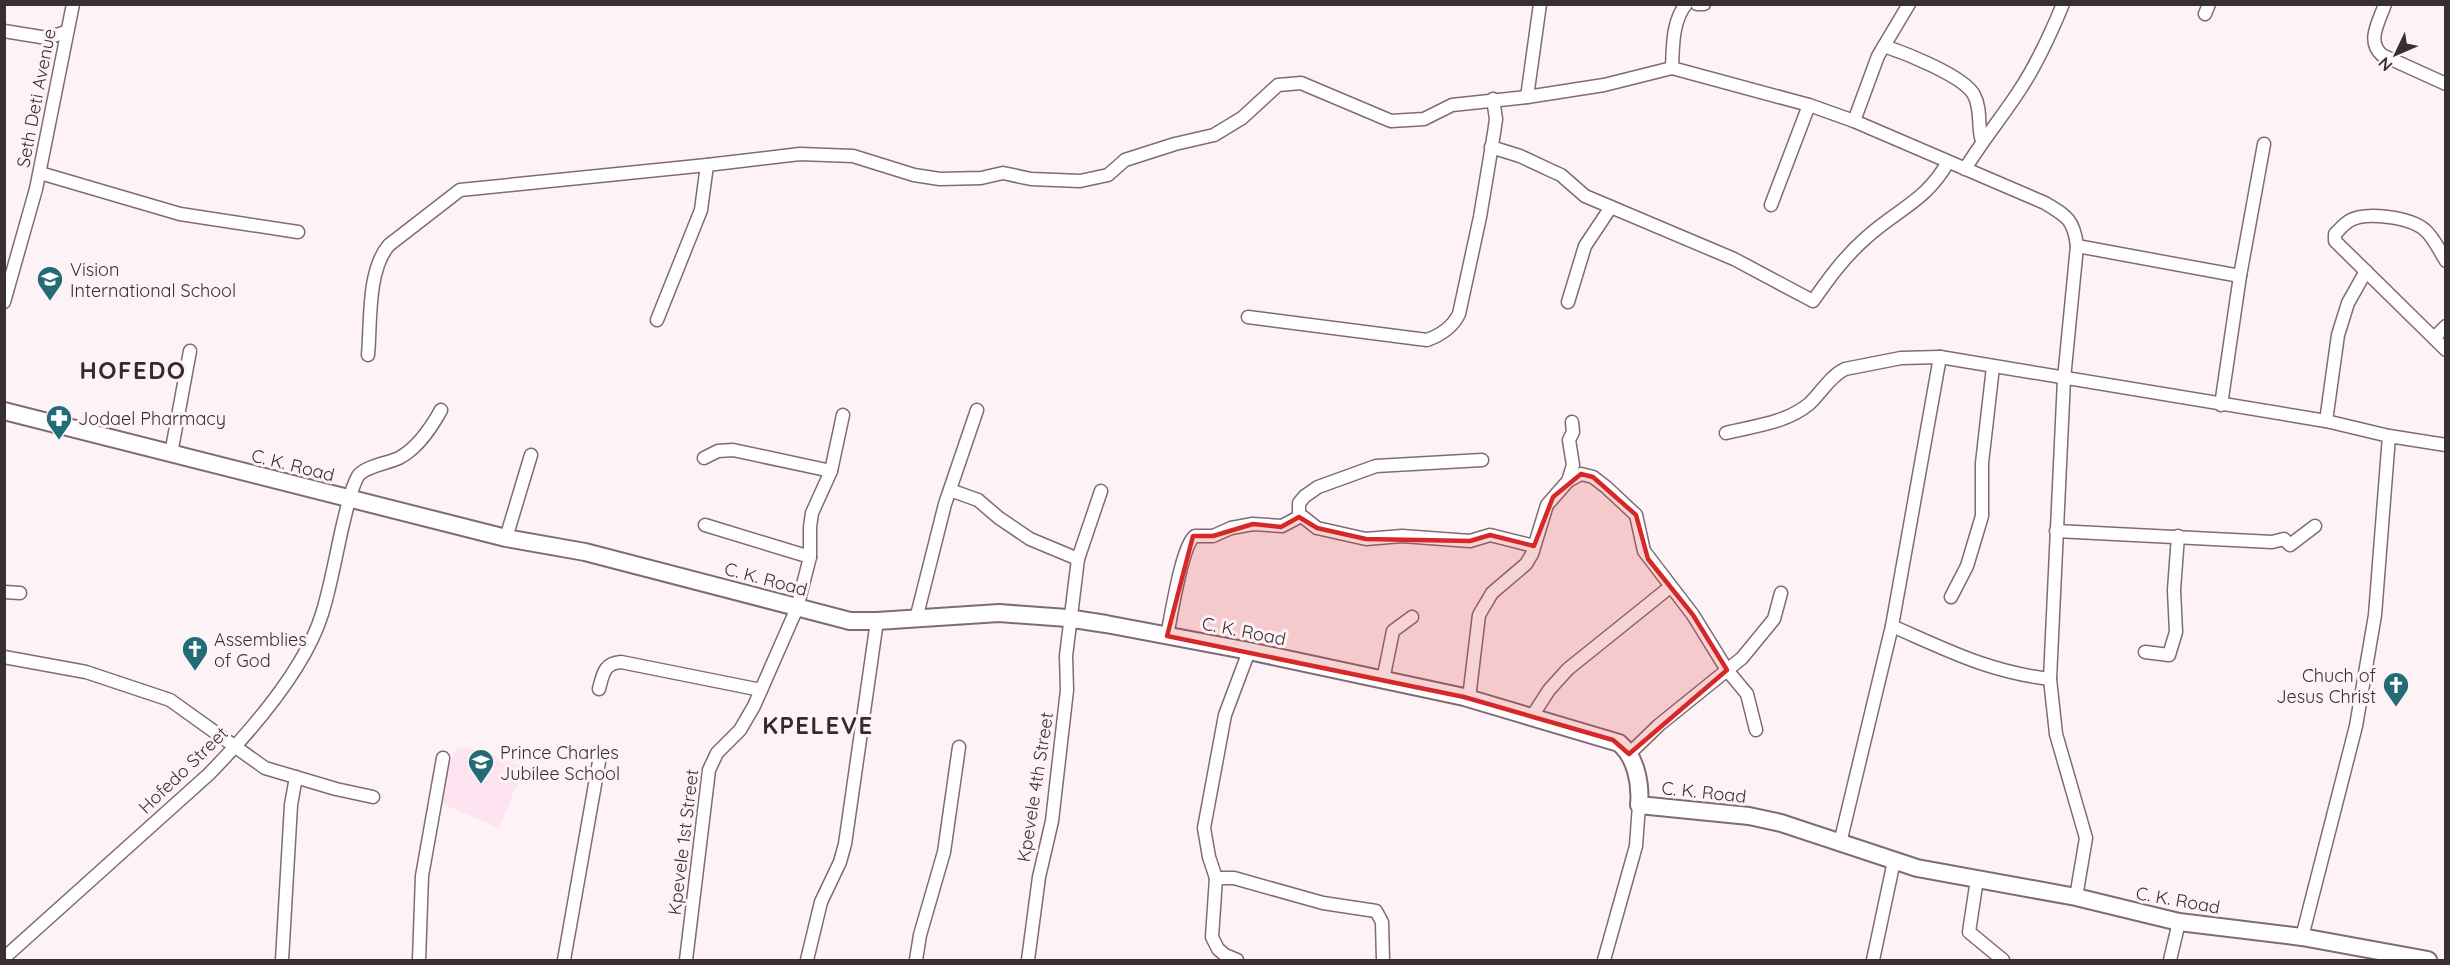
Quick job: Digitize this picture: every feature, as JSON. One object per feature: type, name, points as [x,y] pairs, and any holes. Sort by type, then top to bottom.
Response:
[{"type":"street","name":"Seth Deti Avenue","points":[[4,303],[40,173],[73,4]]},
{"type":"street","points":[[1527,97],[1540,4]]},
{"type":"street","points":[[1697,4],[1704,4]]},
{"type":"street","points":[[1854,122],[1884,46],[1909,4]]},
{"type":"street","points":[[1965,169],[2036,64],[2063,4]]},
{"type":"street","points":[[2385,4],[2374,36],[2373,43],[2376,49],[2382,55],[2445,84]]},
{"type":"street","points":[[1672,68],[1673,41],[1681,8]]},
{"type":"street","points":[[4,31],[47,38],[66,32]]},
{"type":"street","points":[[1884,46],[1906,53],[1960,80],[1969,87],[1978,106],[1982,141]]},
{"type":"street","points":[[369,356],[375,272],[382,254],[389,245],[460,190],[800,154],[853,156],[914,175],[940,179],[981,178],[1004,173],[1031,179],[1080,181],[1108,175],[1125,160],[1175,144],[1214,135],[1242,118],[1278,85],[1301,83],[1390,121],[1425,119],[1452,105],[1527,97],[1604,85],[1672,68],[1809,105],[1965,169],[2059,211],[2071,222],[2075,230],[2077,246],[2064,379],[2050,679],[2056,734],[2085,838],[2076,897]]},
{"type":"street","points":[[1248,317],[1427,340],[1440,336],[1451,327],[1459,314],[1480,217],[1496,119],[1493,99]]},
{"type":"street","points":[[1771,205],[1809,105]]},
{"type":"street","points":[[2221,405],[2240,276],[2264,144]]},
{"type":"street","points":[[1491,147],[1520,156],[1561,175],[1585,196],[1734,259],[1813,301],[1847,256],[1868,236],[1926,192],[1938,179],[1948,162]]},
{"type":"street","points":[[657,320],[701,210],[707,165]]},
{"type":"street","points":[[40,173],[180,214],[298,232]]},
{"type":"street","points":[[1568,302],[1585,246],[1611,207]]},
{"type":"street","points":[[2445,261],[2424,228],[2406,220],[2385,216],[2360,217],[2349,221],[2335,234],[2335,238],[2366,271],[2445,350]]},
{"type":"street","points":[[2077,246],[2240,276]]},
{"type":"street","points":[[2326,422],[2338,335],[2349,303],[2366,271]]},
{"type":"street","points":[[2433,338],[2445,326]]},
{"type":"street","points":[[171,454],[190,351]]},
{"type":"street","points":[[1726,433],[1787,418],[1810,403],[1839,372],[1845,369],[1901,357],[1940,357],[2326,422],[2445,445]]},
{"type":"street","points":[[1840,843],[1892,626],[1940,357]]},
{"type":"street","points":[[1952,597],[1967,566],[1982,516],[1982,463],[1993,367]]},
{"type":"street","name":"Hofedo Street","points":[[4,958],[209,774],[236,747],[273,699],[306,650],[322,615],[349,499],[359,475],[381,463],[397,460],[408,452],[432,425],[441,410]]},
{"type":"street","points":[[916,619],[950,490],[977,410]]},
{"type":"street","name":"C. K. Road","points":[[4,411],[506,538],[585,552],[850,621],[999,613],[1072,619],[1249,651],[1469,698],[1612,740],[1624,747],[1638,778],[1639,805],[1749,816],[1781,823],[1894,861],[1939,873],[2076,897],[2179,922],[2302,937],[2428,960]]},
{"type":"street","name":"Kpevele 1st Street","points":[[686,960],[709,770],[717,753],[740,730],[798,608],[810,557],[812,513],[831,471],[843,415]]},
{"type":"street","points":[[1568,481],[1573,465],[1569,440],[1573,432],[1572,422]]},
{"type":"street","points":[[2302,937],[2351,747],[2375,615],[2389,436]]},
{"type":"street","points":[[704,458],[718,452],[733,450],[831,471]]},
{"type":"street","points":[[506,538],[531,455]]},
{"type":"street","points":[[1299,517],[1299,503],[1318,487],[1376,466],[1482,460]]},
{"type":"street","points":[[1469,698],[1479,615],[1492,594],[1526,564],[1547,505],[1568,481],[1581,474],[1593,477],[1626,504],[1635,515],[1644,551],[1694,615],[1727,670],[1750,699],[1756,730]]},
{"type":"street","points":[[950,490],[978,500],[1005,523],[1030,539],[1078,560]]},
{"type":"street","name":"Kpevele 4th Street","points":[[1028,960],[1040,877],[1052,821],[1067,690],[1066,656],[1078,560],[1101,491]]},
{"type":"street","points":[[1167,636],[1180,571],[1191,538],[1213,536],[1231,528],[1253,524],[1282,526],[1303,517],[1317,528],[1366,539],[1402,536],[1470,541],[1490,535],[1534,546]]},
{"type":"street","points":[[705,525],[810,557]]},
{"type":"street","points":[[2056,531],[2272,542],[2284,539],[2290,544],[2315,526]]},
{"type":"street","points":[[2145,652],[2169,655],[2176,632],[2174,590],[2178,536]]},
{"type":"street","points":[[1531,718],[1549,690],[1568,669],[1670,587]]},
{"type":"street","points":[[4,592],[20,593]]},
{"type":"street","points":[[1629,754],[1659,725],[1742,658],[1774,619],[1781,593]]},
{"type":"street","points":[[1383,680],[1393,631],[1412,617]]},
{"type":"street","points":[[807,960],[819,909],[846,844],[877,621]]},
{"type":"street","points":[[1892,626],[1999,671],[2050,679]]},
{"type":"street","points":[[1238,960],[1225,955],[1218,949],[1212,937],[1216,878],[1209,857],[1204,828],[1225,715],[1249,651]]},
{"type":"street","points":[[4,657],[86,672],[170,700],[265,768],[336,789],[373,797]]},
{"type":"street","points":[[599,688],[604,669],[611,663],[621,662],[761,690]]},
{"type":"street","points":[[916,960],[920,935],[944,852],[958,747]]},
{"type":"street","points":[[564,960],[600,756]]},
{"type":"street","points":[[419,960],[422,876],[443,758]]},
{"type":"street","points":[[282,960],[291,805],[296,777]]},
{"type":"street","points":[[1604,960],[1636,846],[1639,805]]},
{"type":"street","points":[[1873,960],[1894,861]]},
{"type":"street","points":[[1216,878],[1234,878],[1323,903],[1376,911],[1382,922],[1383,960]]},
{"type":"street","points":[[1977,879],[1969,932],[2003,960]]},
{"type":"street","points":[[2170,960],[2179,922]]},
{"type":"highlighted area","points":[[1581,474],[1593,477],[1636,515],[1648,559],[1693,615],[1727,670],[1629,754],[1613,740],[1464,697],[1167,636],[1193,536],[1213,536],[1253,524],[1281,527],[1299,517],[1317,528],[1366,539],[1470,541],[1490,535],[1534,546],[1553,497]]},
{"type":"shaded area","name":"Prince Charles Jubilee School","points":[[457,747],[478,750],[524,767],[499,828],[440,803],[449,764]]},
{"type":"place","name":"Vision International School","points":[[50,302]]},
{"type":"place","name":"Jodael Pharmacy","points":[[59,441]]},
{"type":"place","name":"Assemblies of God","points":[[195,672]]},
{"type":"place","name":"Chuch of Jesus Christ","points":[[2396,708]]},
{"type":"place","name":"Prince Charles Jubilee School","points":[[481,785]]},
{"type":"district","name":"HOFEDO","points":[[133,370]]},
{"type":"district","name":"KPELEVE","points":[[818,725]]}]
